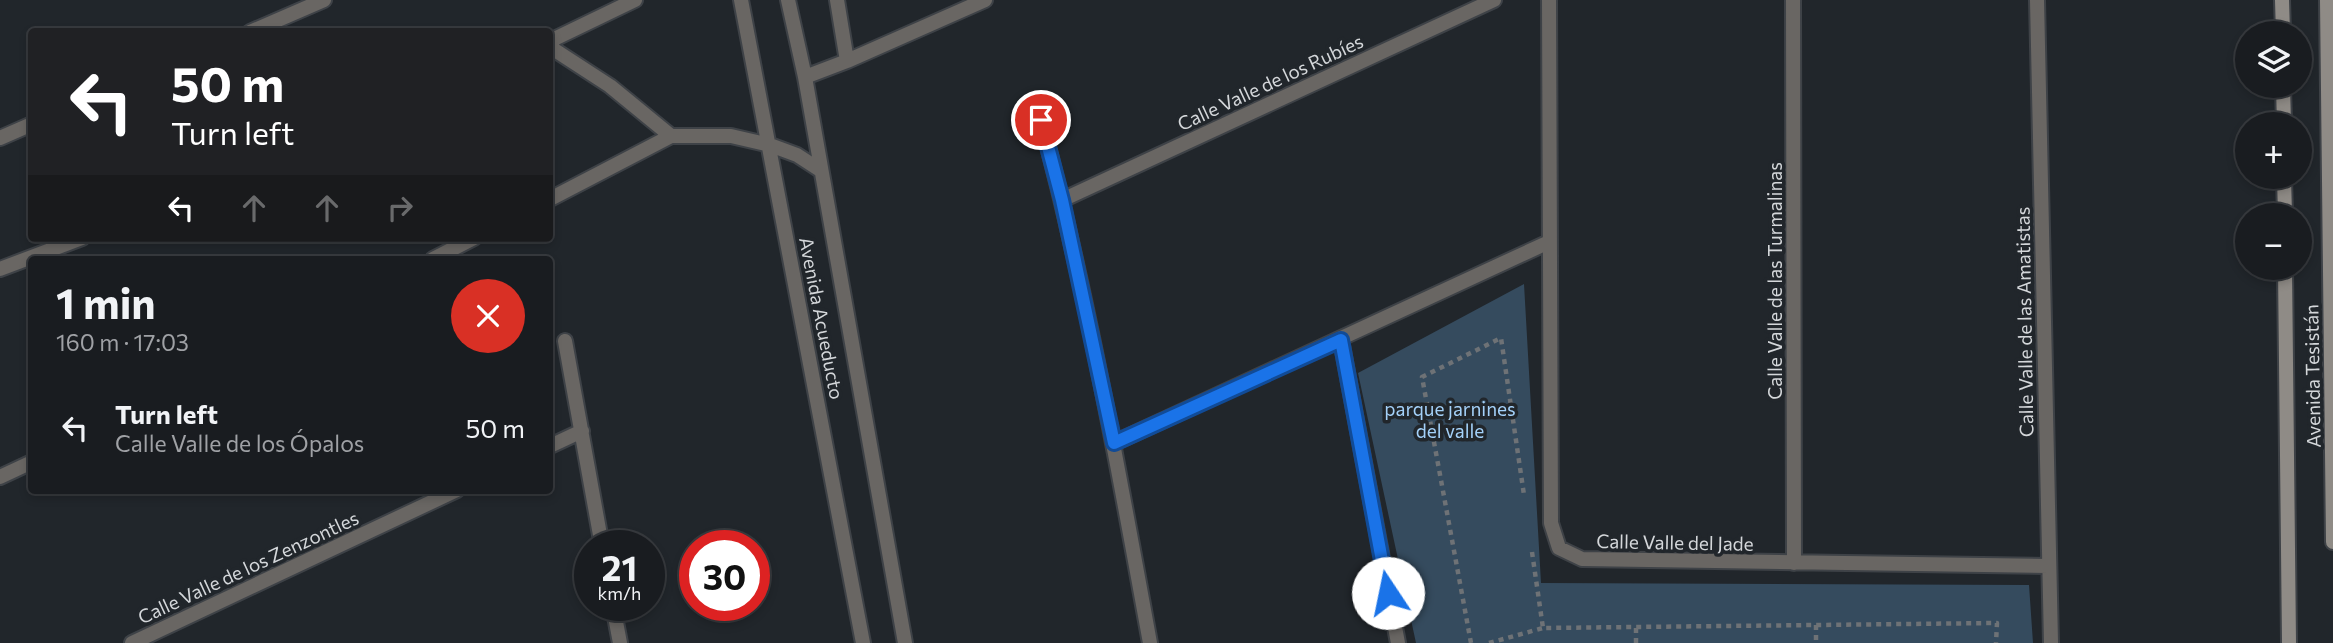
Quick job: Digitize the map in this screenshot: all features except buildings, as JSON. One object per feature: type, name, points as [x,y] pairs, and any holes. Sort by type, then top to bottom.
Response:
[{"type":"street","points":[[259,28],[324,0]]},
{"type":"street","points":[[553,40],[635,0]]},
{"type":"street","name":"Avenida Acueducto","points":[[741,0],[863,643]]},
{"type":"street","name":"Avenida Acueducto","points":[[789,0],[905,643]]},
{"type":"street","points":[[837,0],[847,61]]},
{"type":"street","points":[[805,77],[985,0]]},
{"type":"street","name":"Calle Valle de los Rubíes","points":[[1062,200],[1494,0]]},
{"type":"street","name":"Calle Valle del Jade","points":[[1549,0],[1551,523],[1559,548],[1582,559],[2049,566]]},
{"type":"street","name":"Calle Valle de las Turmalinas","points":[[1793,0],[1794,563]]},
{"type":"street","name":"Calle Valle de las Amatistas","points":[[2037,0],[2051,643]]},
{"type":"street","points":[[2283,0],[2283,21]]},
{"type":"street","name":"Avenida Tesistán","points":[[2326,0],[2333,542]]},
{"type":"street","points":[[553,49],[610,86],[671,136]]},
{"type":"street","points":[[1041,120],[1062,200],[1114,443],[1150,643]]},
{"type":"street","points":[[0,138],[28,126]]},
{"type":"street","points":[[553,197],[671,136],[731,136],[770,145],[797,155],[820,170]]},
{"type":"street","points":[[439,256],[466,242]]},
{"type":"street","points":[[1114,443],[1549,242]]},
{"type":"street","points":[[0,269],[28,262]]},
{"type":"street","name":"Avenida Tesistán","points":[[2285,280],[2289,643]]},
{"type":"street","points":[[1341,340],[1398,643]]},
{"type":"street","points":[[565,341],[600,530]]},
{"type":"street","points":[[553,445],[582,431]]},
{"type":"street","points":[[0,477],[28,464]]},
{"type":"street","name":"Calle Valle de los Zenzontles","points":[[132,643],[449,494]]},
{"type":"street","points":[[616,621],[620,643]]},
{"type":"path","points":[[1996,643],[1997,623]]},
{"type":"path","points":[[1816,625],[1816,643]]},
{"type":"path","points":[[1636,627],[1636,643]]},
{"type":"path","points":[[1489,643],[1543,628]]},
{"type":"green space","name":"parque jarnines del valle","points":[[1524,284],[1541,583],[2029,585],[2033,643],[1416,643],[1358,373]]},
{"type":"route","points":[[1041,120],[1062,200],[1114,443],[1341,340],[1388,593]]}]
